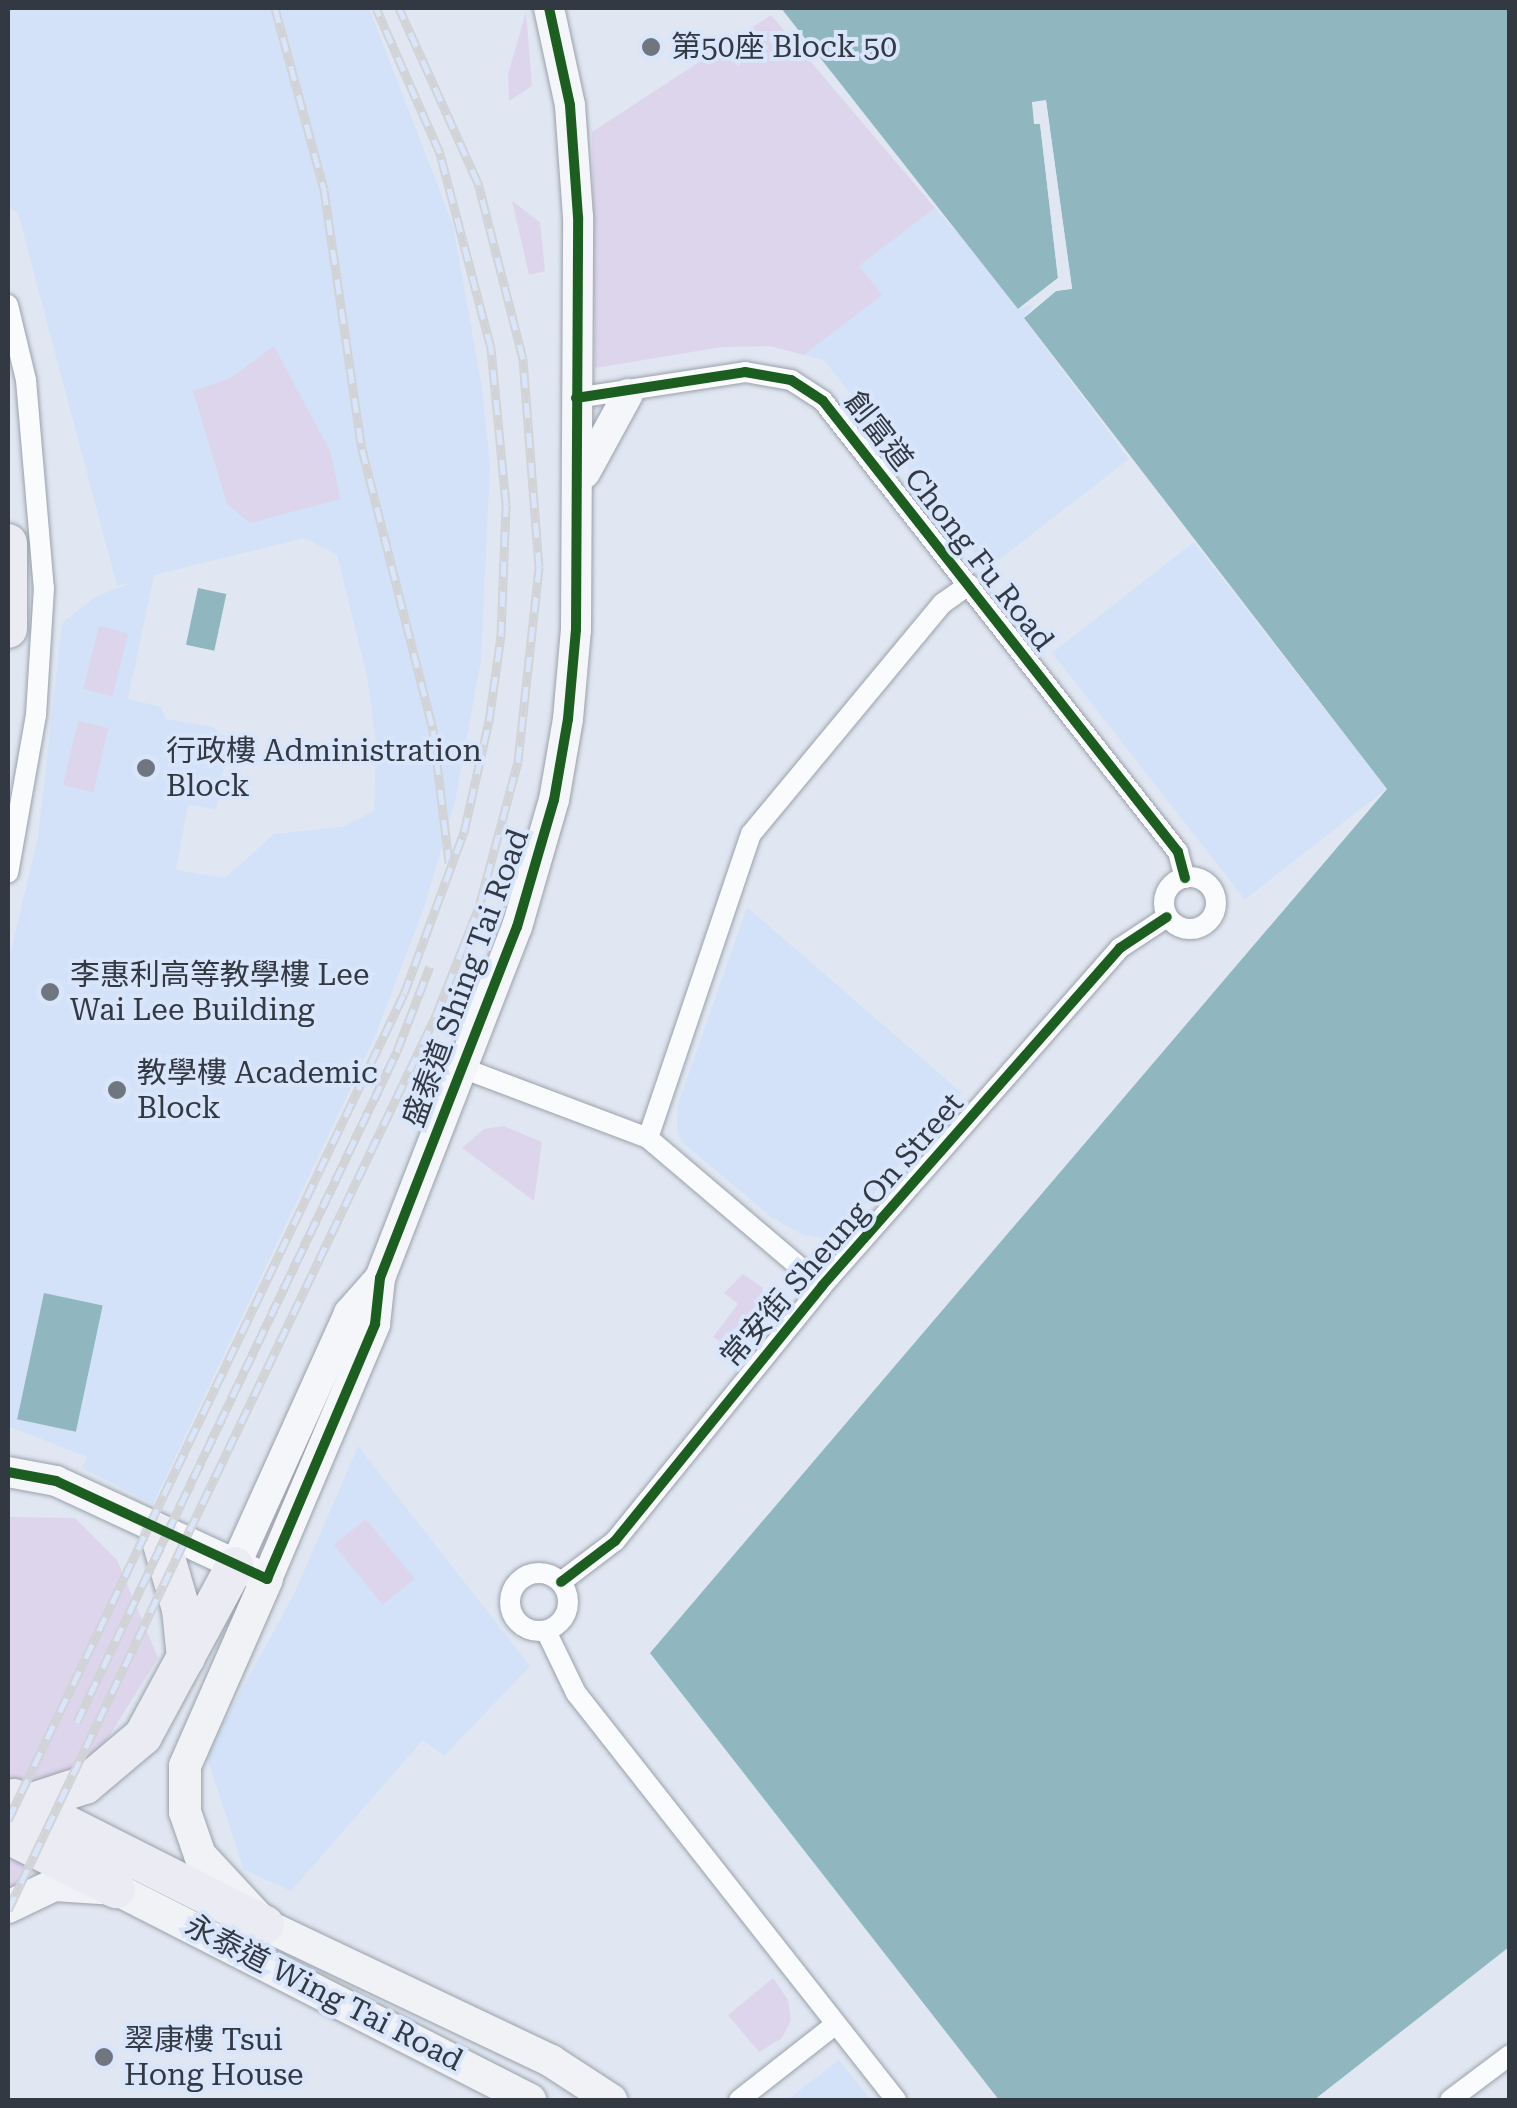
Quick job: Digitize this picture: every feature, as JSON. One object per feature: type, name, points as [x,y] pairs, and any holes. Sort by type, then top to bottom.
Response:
[{"type":"highway","points":[[8,543],[8,629]]},
{"type":"highway","points":[[159,1534],[181,1609],[186,1658]]},
{"type":"highway","points":[[14,1811],[86,1784],[114,1766],[143,1736],[186,1658],[251,1572]]},
{"type":"highway","points":[[14,1811],[265,1925]]},
{"type":"highway","points":[[14,1811],[116,1888]]},
{"type":"main road","points":[[251,1572],[192,1742],[183,1790],[200,1855],[265,1925]]},
{"type":"main road","points":[[8,1907],[54,1885],[116,1888]]},
{"type":"main road","name":"永泰道 Wing Tai Road","points":[[116,1888],[530,2100]]},
{"type":"main road","name":"永泰道 Wing Tai Road","points":[[265,1925],[550,2061],[611,2100]]},
{"type":"street","name":"盛泰道 Shing Tai Road","points":[[251,1572],[349,1314],[380,1278],[517,926],[554,800],[576,630],[579,490],[576,162],[562,52],[549,8]]},
{"type":"street","points":[[8,305],[26,380],[44,588],[36,715],[8,873]]},
{"type":"street","name":"創富道 Chong Fu Road","points":[[576,398],[628,394],[746,372],[791,380],[823,400],[1178,852],[1185,878]]},
{"type":"street","points":[[579,490],[599,437],[628,394]]},
{"type":"street","points":[[648,1138],[752,834],[943,603],[968,585]]},
{"type":"street","points":[[1185,878],[1212,890],[1213,916],[1194,929],[1167,917],[1167,889],[1185,878]]},
{"type":"street","name":"常安街 Sheung On Street","points":[[561,1582],[614,1541],[822,1286],[1120,948],[1167,917]]},
{"type":"street","points":[[462,1068],[648,1138],[822,1286]]},
{"type":"street","points":[[8,1472],[56,1481],[159,1534],[251,1572]]},
{"type":"street","points":[[546,1631],[568,1610],[561,1582],[534,1573],[518,1582],[510,1598],[519,1624],[546,1631],[576,1693],[896,2100]]},
{"type":"street","points":[[740,2100],[836,2024]]},
{"type":"street","points":[[1450,2100],[1510,2054]]},
{"type":"shaded area","points":[[8,8],[369,8],[453,225],[482,388],[490,465],[481,660],[456,797],[425,905],[374,1039],[153,1504],[82,1468],[87,1457],[8,1426],[8,963],[38,837],[62,623],[95,597],[133,582],[117,586],[18,213],[8,206]],"holes":[[[305,538],[337,555],[367,676],[376,743],[374,811],[342,827],[274,834],[225,878],[176,870],[188,805],[216,809],[229,740],[213,727],[166,719],[161,707],[128,699],[154,575]]]},
{"type":"shaded area","points":[[781,8],[1509,8],[1509,1947],[1314,2100],[999,2100],[650,1653],[1387,789],[1024,318],[1056,291],[1072,288],[1046,101],[1032,103],[1040,123],[1058,278],[1018,309]]},
{"type":"shaded area","points":[[526,12],[532,86],[509,101],[508,74]]},
{"type":"shaded area","points":[[771,15],[935,208],[859,266],[882,295],[804,355],[770,346],[722,347],[595,368],[592,132]]},
{"type":"shaded area","points":[[1046,100],[1072,289],[1024,319],[1129,459],[987,569],[824,360],[804,355],[881,295],[859,266],[935,208],[969,246],[1032,102]]},
{"type":"shaded area","points":[[512,201],[540,222],[545,271],[529,275]]},
{"type":"shaded area","points":[[274,346],[331,453],[340,499],[250,523],[227,504],[193,391],[231,378]]},
{"type":"shaded area","points":[[1194,542],[1387,789],[1245,899],[1052,653]]},
{"type":"shaded area","points":[[198,588],[226,594],[214,651],[186,645]]},
{"type":"shaded area","points":[[99,626],[128,633],[112,696],[83,689]]},
{"type":"shaded area","points":[[78,721],[108,728],[93,792],[63,785]]},
{"type":"shaded area","points":[[747,907],[962,1093],[845,1227],[826,1239],[801,1234],[771,1217],[682,1142],[677,1130],[677,1107]]},
{"type":"shaded area","points":[[504,1126],[542,1142],[534,1201],[462,1148],[484,1129]]},
{"type":"shaded area","points":[[743,1274],[762,1287],[765,1308],[760,1325],[736,1353],[713,1337],[738,1304],[724,1293]]},
{"type":"shaded area","points":[[44,1293],[103,1305],[76,1432],[17,1419]]},
{"type":"shaded area","points":[[358,1446],[530,1666],[444,1756],[423,1740],[291,1891],[244,1870],[206,1755],[295,1592]]},
{"type":"shaded area","points":[[8,1517],[75,1518],[117,1560],[158,1658],[8,1898]]},
{"type":"shaded area","points":[[366,1519],[414,1579],[383,1605],[334,1545]]},
{"type":"shaded area","points":[[773,1978],[788,2000],[791,2020],[782,2038],[759,2052],[728,2015]]},
{"type":"shaded area","points":[[839,2060],[871,2100],[787,2100]]},
{"type":"pier","points":[[1046,100],[1072,289],[1056,291],[1024,318],[1034,304],[1018,309],[1058,278],[1040,124],[1034,124],[1032,102]]},
{"type":"railway","points":[[275,8],[324,190],[362,449],[433,730],[449,863]]},
{"type":"railway","points":[[8,1820],[404,994],[464,832],[489,721],[501,636],[506,504],[491,348],[440,153],[376,8]]},
{"type":"railway","points":[[8,1910],[436,1015],[479,907],[518,761],[539,567],[523,359],[478,183],[399,8]]},
{"type":"railway","points":[[77,1722],[397,1051],[430,966]]},
{"type":"cycle path","points":[[8,1472],[56,1481],[267,1579],[375,1324],[380,1278],[517,927],[554,800],[568,719],[576,630],[578,217],[570,105],[549,8]]},
{"type":"cycle path","points":[[576,398],[745,372],[791,380],[823,401],[1178,852],[1185,878]]},
{"type":"cycle path","points":[[561,1582],[615,1541],[822,1286],[1120,948],[1167,917]]},
{"type":"place","name":"第50座 Block 50","points":[[651,47]]},
{"type":"place","name":"行政樓 Administration Block","points":[[146,768]]},
{"type":"place","name":"李惠利高等教學樓 Lee Wai Lee Building","points":[[50,992]]},
{"type":"place","name":"教學樓 Academic Block","points":[[117,1090]]},
{"type":"place","name":"翠康樓 Tsui Hong House","points":[[104,2057]]}]
